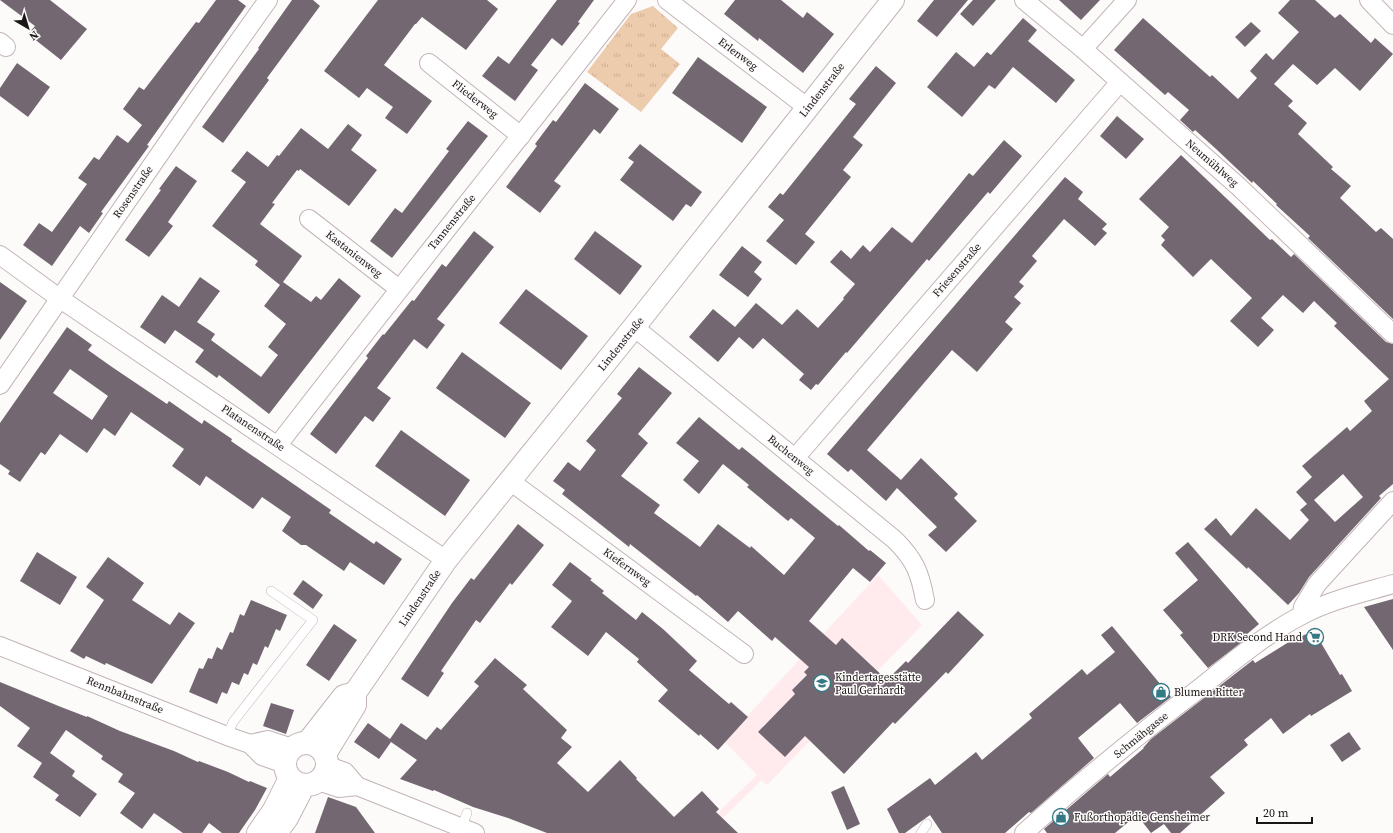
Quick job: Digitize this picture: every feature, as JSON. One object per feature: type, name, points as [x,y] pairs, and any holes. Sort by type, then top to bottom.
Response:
[{"type":"main road","name":"Lindenstraße","points":[[258,833],[306,765],[344,696],[355,693],[446,560],[634,327],[893,0]]},
{"type":"main road","name":"Lindenstraße","points":[[276,833],[286,818],[306,765]]},
{"type":"street","name":"Rosenstraße","points":[[0,385],[196,100],[268,0]]},
{"type":"street","name":"Tannenstraße","points":[[278,445],[627,0]]},
{"type":"street","name":"Erlenweg","points":[[667,0],[808,108]]},
{"type":"street","name":"Neumühlweg","points":[[1024,0],[1083,49],[1238,186],[1393,334]]},
{"type":"street","points":[[1083,49],[1127,0]]},
{"type":"street","points":[[1369,0],[1393,24]]},
{"type":"street","name":"Fliederweg","points":[[429,62],[521,136]]},
{"type":"street","name":"Friesenstraße","points":[[795,458],[1120,82]]},
{"type":"street","name":"Kastanienweg","points":[[309,218],[399,289]]},
{"type":"street","name":"Platanenstraße","points":[[0,255],[60,298],[446,560]]},
{"type":"street","name":"Buchenweg","points":[[634,327],[895,540],[906,551],[917,568],[921,580],[924,600]]},
{"type":"street","name":"Kiefernweg","points":[[510,481],[744,654]]},
{"type":"street","points":[[1302,615],[1303,607],[1317,584],[1393,501]]},
{"type":"street","name":"Schmähgasse","points":[[1024,833],[1158,720],[1268,636],[1302,615],[1332,602],[1393,584]]},
{"type":"street","name":"Rennbahnstraße","points":[[0,646],[227,736],[250,744],[268,740],[339,788],[357,786],[468,824]]},
{"type":"lane","points":[[227,736],[233,722],[313,620],[271,591]]},
{"type":"lane","points":[[921,833],[927,824]]},
{"type":"shaded area","name":"Kindertagesstätte Paul Gerhardt","points":[[878,575],[922,625],[767,785],[762,780],[707,833],[697,833],[757,775],[724,741]]},
{"type":"green space","points":[[653,6],[678,28],[661,49],[680,64],[641,112],[587,72],[631,14]]},
{"type":"building","points":[[0,0],[50,0],[87,29],[61,60],[28,34],[35,26]]},
{"type":"building","points":[[216,0],[238,0],[246,6],[147,145],[149,146],[101,212],[103,213],[89,233],[80,226],[52,266],[23,245],[39,223],[52,232],[87,184],[78,178],[94,157],[99,160],[117,135],[128,143],[142,125],[123,109],[139,87],[144,90],[196,22],[199,23]]},
{"type":"building","points":[[292,0],[313,0],[320,6],[267,78],[269,80],[223,143],[202,127],[259,49],[258,48]]},
{"type":"building","points":[[378,0],[487,0],[498,9],[466,50],[422,17],[384,65],[432,101],[407,134],[385,118],[393,107],[367,88],[359,98],[324,71]]},
{"type":"building","points":[[557,0],[594,0],[578,22],[580,23],[562,46],[552,38],[531,65],[538,70],[515,101],[482,76],[498,56],[509,64]]},
{"type":"building","points":[[735,0],[781,0],[803,18],[807,12],[834,34],[803,73],[759,38],[758,41],[724,14]]},
{"type":"building","points":[[934,0],[968,0],[937,37],[917,21]]},
{"type":"building","points":[[973,0],[996,0],[973,26],[960,14]]},
{"type":"building","points":[[1059,0],[1100,0],[1081,20]]},
{"type":"building","points":[[1290,0],[1315,0],[1335,18],[1340,14],[1371,43],[1375,38],[1393,54],[1360,91],[1335,68],[1317,85],[1293,64],[1274,84],[1293,101],[1288,106],[1307,123],[1298,134],[1333,167],[1331,169],[1351,186],[1340,198],[1376,232],[1381,228],[1393,239],[1393,319],[1308,238],[1310,236],[1276,205],[1277,204],[1253,181],[1252,183],[1195,130],[1193,132],[1180,120],[1189,110],[1168,92],[1165,95],[1114,50],[1143,18],[1210,77],[1212,75],[1238,99],[1257,78],[1250,71],[1266,53],[1273,60],[1299,32],[1278,13]]},
{"type":"building","points":[[1023,18],[1037,30],[1028,41],[1075,80],[1056,103],[1013,67],[995,89],[989,85],[962,117],[927,87],[956,52],[974,67],[987,52],[991,55]]},
{"type":"building","points":[[1251,22],[1261,31],[1245,47],[1235,37]]},
{"type":"building","points":[[698,57],[767,107],[742,143],[672,93]]},
{"type":"building","points":[[17,63],[50,87],[28,117],[0,96],[0,88]]},
{"type":"building","points":[[876,66],[896,83],[853,137],[863,145],[843,170],[851,177],[805,234],[815,242],[796,265],[766,241],[784,220],[768,207],[780,193],[783,195],[856,104],[849,99]]},
{"type":"building","points":[[585,83],[619,109],[600,134],[594,129],[554,181],[561,186],[540,213],[506,187],[537,146],[535,144],[553,120],[556,122]]},
{"type":"building","points":[[1117,116],[1144,139],[1126,159],[1100,136]]},
{"type":"building","points":[[468,121],[488,136],[392,258],[370,241],[395,208],[402,213],[449,151],[446,149]]},
{"type":"building","points":[[348,124],[362,135],[351,150],[377,170],[349,206],[300,169],[299,171],[297,170],[272,203],[275,204],[260,224],[302,256],[283,282],[311,302],[316,296],[321,300],[339,278],[361,296],[269,414],[219,375],[217,378],[195,362],[204,350],[175,330],[165,344],[140,327],[162,295],[179,307],[200,277],[220,291],[197,322],[215,334],[211,340],[261,377],[278,355],[268,347],[286,324],[264,306],[280,285],[255,265],[258,261],[212,226],[246,182],[231,171],[247,151],[268,167],[277,155],[279,156],[301,128],[328,149]]},
{"type":"building","points":[[1004,140],[1022,156],[990,194],[988,192],[929,261],[927,259],[847,353],[846,352],[818,385],[816,384],[811,390],[799,380],[804,374],[763,338],[753,349],[739,337],[718,362],[689,337],[713,309],[735,327],[756,303],[782,325],[797,309],[818,328],[844,299],[843,298],[855,284],[830,262],[841,250],[851,259],[863,245],[870,252],[892,227],[912,243],[969,173],[973,176]]},
{"type":"building","points":[[640,144],[702,192],[691,207],[686,204],[673,221],[620,180],[634,162],[628,158]]},
{"type":"building","points":[[1181,155],[1270,240],[1272,239],[1291,257],[1294,254],[1386,342],[1393,344],[1393,484],[1379,496],[1381,498],[1309,577],[1299,593],[1288,605],[1248,567],[1247,569],[1204,529],[1216,518],[1231,536],[1256,508],[1290,540],[1309,520],[1300,510],[1307,504],[1296,492],[1312,477],[1302,466],[1347,427],[1350,431],[1372,411],[1364,401],[1389,379],[1334,326],[1337,323],[1314,301],[1303,313],[1283,295],[1261,318],[1274,330],[1258,347],[1230,321],[1252,298],[1211,259],[1193,277],[1161,245],[1165,240],[1161,236],[1169,227],[1139,199]],"holes":[[[1343,474],[1363,497],[1335,522],[1314,500]]]},
{"type":"building","points":[[176,166],[197,181],[168,222],[173,226],[149,257],[125,240],[161,190],[159,189]]},
{"type":"building","points":[[1065,177],[1083,192],[1078,199],[1107,224],[1102,229],[1107,233],[1095,246],[1064,219],[1032,256],[1037,261],[1019,282],[1024,286],[1014,297],[1021,303],[1005,322],[1013,329],[977,372],[952,350],[867,450],[901,480],[921,458],[958,494],[954,498],[977,521],[946,552],[928,535],[937,527],[897,488],[886,501],[851,469],[848,472],[827,454]]},
{"type":"building","points":[[474,231],[494,247],[437,319],[445,325],[427,349],[414,339],[377,388],[391,398],[373,422],[365,416],[336,454],[310,434],[368,358],[366,356],[383,334],[384,335],[412,300],[414,301],[442,264],[446,267]]},
{"type":"building","points":[[595,231],[642,266],[620,295],[574,259]]},
{"type":"building","points":[[742,246],[762,262],[754,272],[762,279],[748,297],[719,275]]},
{"type":"building","points":[[0,282],[27,301],[0,340]]},
{"type":"building","points":[[526,289],[588,336],[561,370],[499,323]]},
{"type":"building","points":[[67,327],[92,345],[88,350],[112,367],[167,404],[169,401],[202,424],[204,420],[232,439],[231,441],[331,510],[329,513],[374,544],[376,541],[402,559],[384,585],[350,562],[344,571],[306,545],[301,545],[282,531],[291,517],[262,497],[253,509],[206,476],[200,486],[172,466],[184,449],[131,412],[115,436],[104,428],[87,453],[60,434],[45,455],[41,452],[20,482],[8,474],[10,471],[0,464],[0,423]],"holes":[[[70,369],[108,396],[92,420],[53,393]]]},
{"type":"building","points":[[462,352],[531,403],[505,438],[436,388]]},
{"type":"building","points":[[639,367],[672,393],[638,434],[648,443],[621,476],[660,505],[654,513],[700,547],[718,524],[750,548],[751,546],[784,575],[815,538],[791,518],[788,521],[747,487],[749,485],[723,464],[699,494],[683,480],[699,461],[676,443],[699,417],[739,450],[742,447],[869,551],[870,550],[886,563],[870,582],[853,568],[809,621],[836,645],[842,638],[887,680],[906,661],[908,663],[958,611],[984,635],[948,674],[946,672],[895,724],[893,722],[844,774],[805,736],[785,757],[758,732],[795,694],[792,690],[807,675],[804,672],[809,667],[775,637],[772,641],[738,611],[728,622],[697,595],[696,596],[630,544],[629,547],[562,494],[565,490],[553,481],[568,462],[580,471],[596,450],[586,441],[622,398],[617,394]]},
{"type":"building","points":[[401,430],[470,480],[445,516],[375,466]]},
{"type":"building","points":[[518,524],[544,545],[512,585],[510,583],[480,623],[476,620],[441,671],[444,673],[428,697],[401,679],[452,603],[471,578],[474,580]]},
{"type":"building","points":[[1188,542],[1259,624],[1240,640],[1242,642],[1208,668],[1180,635],[1183,633],[1163,610],[1198,580],[1175,553]]},
{"type":"building","points":[[37,552],[77,577],[60,605],[20,581]]},
{"type":"building","points":[[108,557],[144,583],[132,600],[170,625],[179,612],[195,623],[152,684],[106,663],[105,665],[86,656],[84,659],[70,651],[104,600],[86,587]]},
{"type":"building","points":[[570,562],[592,579],[590,580],[604,591],[602,593],[636,620],[642,612],[663,629],[697,661],[689,670],[729,704],[731,702],[748,717],[718,750],[658,701],[668,690],[637,662],[639,659],[606,632],[588,656],[551,627],[572,601],[552,585]]},
{"type":"building","points":[[303,580],[323,595],[313,609],[293,594]]},
{"type":"building","points":[[1393,599],[1393,650],[1364,607]]},
{"type":"building","points":[[251,600],[287,615],[280,631],[276,629],[268,648],[265,646],[257,665],[253,663],[248,675],[244,673],[239,685],[232,682],[227,694],[222,692],[217,704],[189,692],[199,668],[203,669],[208,658],[212,659],[217,647],[222,650],[230,632],[233,633],[240,614],[244,616]]},
{"type":"building","points":[[334,624],[357,640],[329,681],[306,665]]},
{"type":"building","points":[[1112,626],[1171,697],[1137,723],[1120,703],[1078,738],[1094,758],[1031,813],[1029,812],[1005,833],[942,833],[930,815],[905,833],[899,833],[887,809],[930,778],[935,785],[976,752],[982,760],[1032,718],[1029,714],[1082,669],[1087,675],[1115,652],[1101,635]]},
{"type":"building","points":[[1314,631],[1340,675],[1342,674],[1352,691],[1311,716],[1310,714],[1283,734],[1271,718],[1244,740],[1248,745],[1210,777],[1225,793],[1180,833],[1171,833],[1164,824],[1151,833],[1137,815],[1115,833],[1047,833],[1044,829],[1108,774],[1110,777],[1144,748],[1151,739],[1253,660],[1255,663],[1292,640]]},
{"type":"building","points":[[495,658],[527,685],[523,689],[567,730],[561,738],[572,747],[557,763],[588,792],[620,760],[637,778],[636,779],[674,817],[702,791],[719,809],[716,812],[738,833],[547,833],[508,818],[473,807],[434,790],[433,791],[400,779],[417,760],[391,742],[379,759],[354,742],[368,723],[390,739],[401,723],[426,740],[437,727],[441,730],[479,686],[474,682]]},
{"type":"building","points":[[0,682],[87,716],[120,731],[174,751],[198,762],[199,761],[267,788],[255,810],[239,833],[222,833],[209,823],[202,833],[183,833],[154,813],[142,829],[120,813],[135,793],[118,782],[123,774],[101,759],[103,756],[66,730],[50,753],[75,771],[72,776],[97,794],[80,817],[55,800],[59,795],[33,777],[42,763],[17,746],[30,728],[0,706]]},
{"type":"building","points":[[271,703],[294,710],[286,734],[263,726]]},
{"type":"building","points":[[1349,732],[1361,749],[1342,762],[1330,745]]},
{"type":"building","points":[[844,786],[860,824],[847,830],[831,792]]},
{"type":"building","points":[[328,797],[356,807],[375,833],[315,833]]},
{"type":"place","name":"DRK Second Hand","points":[[1315,637]]},
{"type":"place","name":"Kindertagesstätte Paul Gerhardt","points":[[822,683]]},
{"type":"place","name":"Blumen Ritter","points":[[1161,692]]},
{"type":"place","name":"Fußorthopädie Gensheimer","points":[[1061,817]]}]
